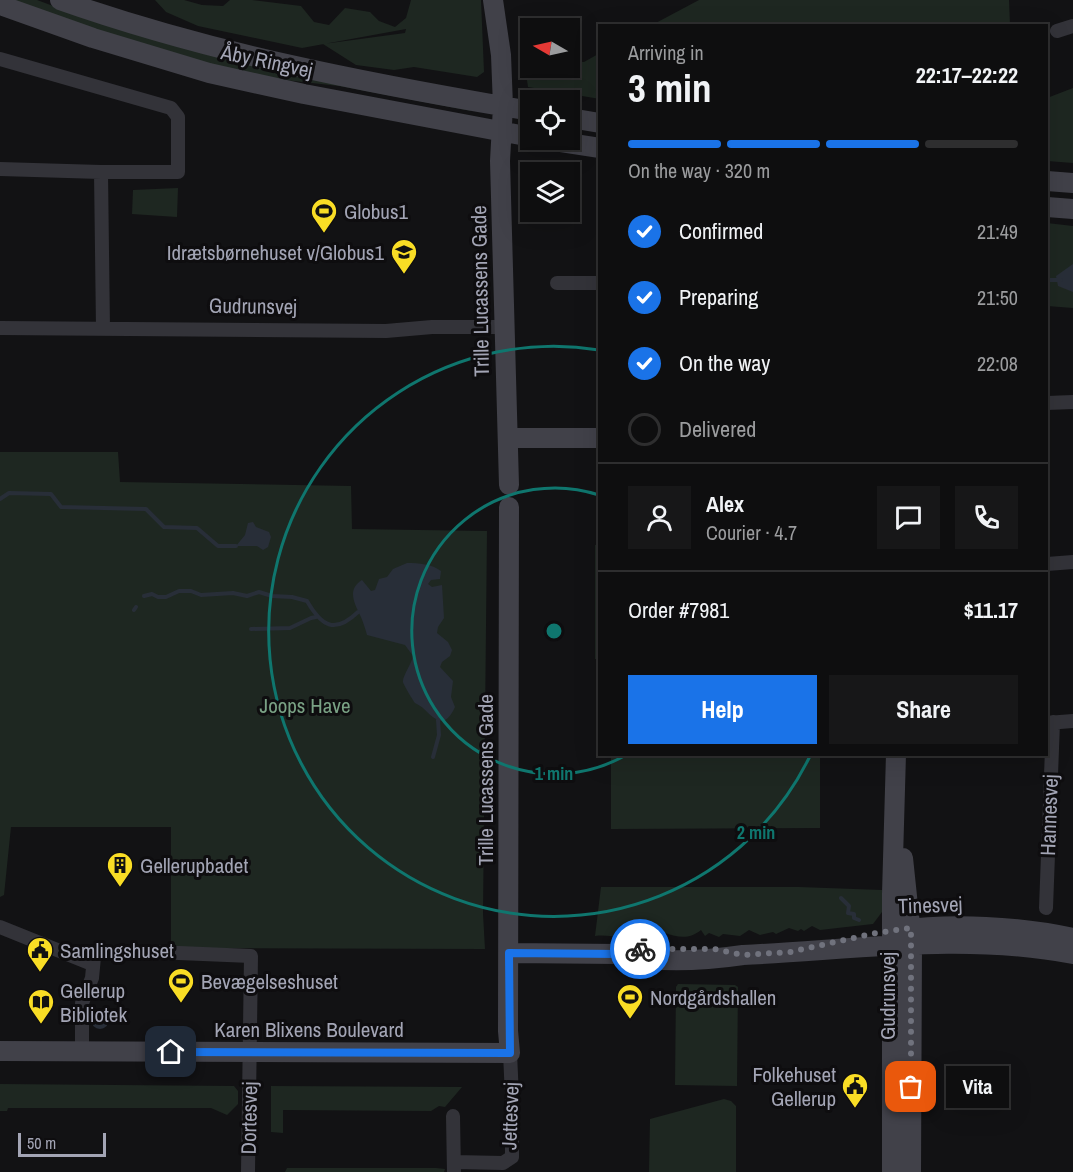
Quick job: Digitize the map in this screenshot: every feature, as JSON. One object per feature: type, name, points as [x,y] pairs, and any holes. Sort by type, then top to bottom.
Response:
[{"type":"street","name":"Åby Ringvej","points":[[60,0],[121,21],[276,63],[520,109]]},
{"type":"street","name":"Trille Lucassens Gade","points":[[493,0],[501,55],[503,106],[500,160],[509,485]]},
{"type":"street","name":"Åby Ringvej","points":[[0,5],[103,41],[209,73],[304,94],[520,134]]},
{"type":"street","points":[[1056,31],[1073,26]]},
{"type":"street","points":[[0,59],[171,108],[178,117],[178,172],[0,169]]},
{"type":"street","points":[[580,120],[598,123]]},
{"type":"street","points":[[580,145],[598,148]]},
{"type":"street","points":[[101,172],[103,328]]},
{"type":"street","points":[[1048,181],[1073,183]]},
{"type":"street","points":[[1048,207],[1073,209]]},
{"type":"street","points":[[557,283],[598,283]]},
{"type":"street","name":"Gudrunsvej","points":[[0,328],[386,331],[432,327],[505,327]]},
{"type":"street","points":[[1048,403],[1073,402]]},
{"type":"street","points":[[508,438],[598,438]]},
{"type":"street","name":"Trille Lucassens Gade","points":[[509,507],[510,1053]]},
{"type":"street","points":[[1048,564],[1073,562]]},
{"type":"street","points":[[1050,722],[1073,721]]},
{"type":"street","name":"Hannesvej","points":[[1046,908],[1050,722]]},
{"type":"street","name":"Gudrunsvej","points":[[892,1172],[894,1004],[902,937],[895,784],[896,756]]},
{"type":"street","points":[[0,927],[92,964],[92,978],[82,1003],[82,1052]]},
{"type":"street","name":"Tinesvej","points":[[509,953],[619,954],[640,949],[703,949],[743,955],[790,952],[902,937],[1012,928],[1073,938]]},
{"type":"street","name":"Tinesvej","points":[[902,937],[1011,945],[1073,954]]},
{"type":"street","name":"Dortesvej","points":[[92,964],[94,957],[99,953],[154,952],[251,956],[248,1172]]},
{"type":"street","name":"Gudrunsvej","points":[[894,1004],[911,1172]]},
{"type":"street","name":"Karen Blixens Boulevard","points":[[0,1051],[510,1053]]},
{"type":"street","name":"Jettesvej","points":[[453,1116],[454,1167],[503,1163],[512,1157],[510,1053]]},
{"type":"green space","points":[[8,0],[37,0],[99,23],[471,108],[471,111],[339,86],[258,77],[159,51]]},
{"type":"green space","points":[[155,0],[184,0],[202,5],[223,6],[230,0],[252,0],[301,6],[314,22],[329,25],[345,8],[370,12],[379,21],[395,27],[406,18],[411,0],[481,0],[484,72],[477,77],[414,67],[394,70],[356,65],[323,44],[302,48],[198,26],[166,12]],"holes":[[[406,29],[405,33],[326,44]]]},
{"type":"green space","points":[[699,0],[1009,0],[1010,24],[654,24]]},
{"type":"green space","points":[[598,54],[598,99],[580,96],[580,90],[546,90],[528,87],[527,78],[580,78],[580,62],[584,62]]},
{"type":"green space","points":[[1073,88],[1073,163],[1048,161],[1048,98]]},
{"type":"green space","points":[[178,188],[177,217],[132,214],[133,190]]},
{"type":"green space","points":[[1048,223],[1073,226],[1073,308],[1048,306]]},
{"type":"green space","name":"Joops Have","points":[[0,452],[118,452],[120,482],[351,486],[352,529],[487,531],[483,914],[485,949],[171,948],[171,827],[11,827],[4,895],[0,897]]},
{"type":"green space","points":[[595,545],[598,545],[598,659],[595,659]]},
{"type":"green space","points":[[611,756],[820,756],[820,828],[611,829]]},
{"type":"green space","points":[[601,887],[799,887],[882,890],[882,912],[873,924],[820,930],[812,926],[804,931],[789,928],[776,934],[773,932],[760,935],[749,930],[740,936],[723,934],[719,937],[709,933],[705,936],[701,930],[684,937],[665,933],[659,937],[637,937],[630,934],[595,936]]},
{"type":"green space","points":[[678,984],[735,985],[738,987],[737,1086],[675,1085],[676,987]]},
{"type":"green space","points":[[0,1084],[234,1086],[238,1091],[238,1104],[227,1115],[211,1108],[8,1108],[7,1111],[0,1111]]},
{"type":"green space","points":[[271,1086],[462,1087],[445,1107],[439,1106],[431,1111],[283,1110],[283,1133],[271,1132]]},
{"type":"green space","points":[[724,1099],[736,1106],[736,1172],[649,1172],[650,1119]]},
{"type":"green space","points":[[287,1168],[445,1169],[444,1172],[285,1172]]},
{"type":"shaded area","points":[[1073,264],[1073,292],[1058,286],[1056,276]]},
{"type":"shaded area","points":[[253,522],[256,527],[269,532],[271,537],[268,547],[263,550],[257,546],[236,546],[245,535],[248,523]]},
{"type":"shaded area","points":[[407,563],[429,565],[441,571],[440,579],[431,580],[428,584],[432,587],[442,585],[444,618],[437,633],[448,642],[452,650],[450,656],[442,662],[440,667],[453,681],[451,697],[455,707],[448,718],[440,721],[415,703],[403,682],[413,656],[405,645],[367,635],[354,601],[353,592],[362,580],[371,591],[375,590],[379,579],[387,577],[393,569]]},
{"type":"shaded area","points":[[100,1011],[106,1014],[109,1020],[106,1026],[100,1029],[94,1026],[91,1020],[94,1014]]},
{"type":"waterway","points":[[1048,280],[1061,280]]},
{"type":"waterway","points":[[0,499],[9,493],[51,494],[61,507],[146,509],[164,527],[197,528],[218,546],[236,546]]},
{"type":"waterway","points":[[144,596],[152,594],[166,597],[179,591],[191,591],[201,595],[233,593],[247,596],[259,592],[307,601],[324,622],[336,625],[350,619],[358,612]]},
{"type":"waterway","points":[[251,629],[290,628],[316,617]]},
{"type":"waterway","points":[[433,757],[439,735],[438,720]]},
{"type":"waterway","points":[[841,898],[849,906],[848,913],[854,914],[854,918],[859,920]]},
{"type":"way so far","points":[[640,949],[714,949],[743,955],[790,952],[876,933],[911,928],[911,1087]]},
{"type":"place","name":"Globus1","points":[[324,234]]},
{"type":"place","name":"Idrætsbørnehuset v/Globus1","points":[[404,275]]},
{"type":"place","name":"Gellerupbadet","points":[[120,888]]},
{"type":"place","name":"Samlingshuset","points":[[40,973]]},
{"type":"place","name":"Bevægelseshuset","points":[[181,1004]]},
{"type":"place","name":"Nordgårdshallen","points":[[630,1020]]},
{"type":"place","name":"Gellerup Bibliotek","points":[[41,1025]]},
{"type":"place","name":"Vita","points":[[911,1087]]},
{"type":"place","name":"Folkehuset Gellerup","points":[[855,1109]]},
{"type":"route","points":[[171,1052],[510,1053],[509,953],[619,954],[640,949]]}]
